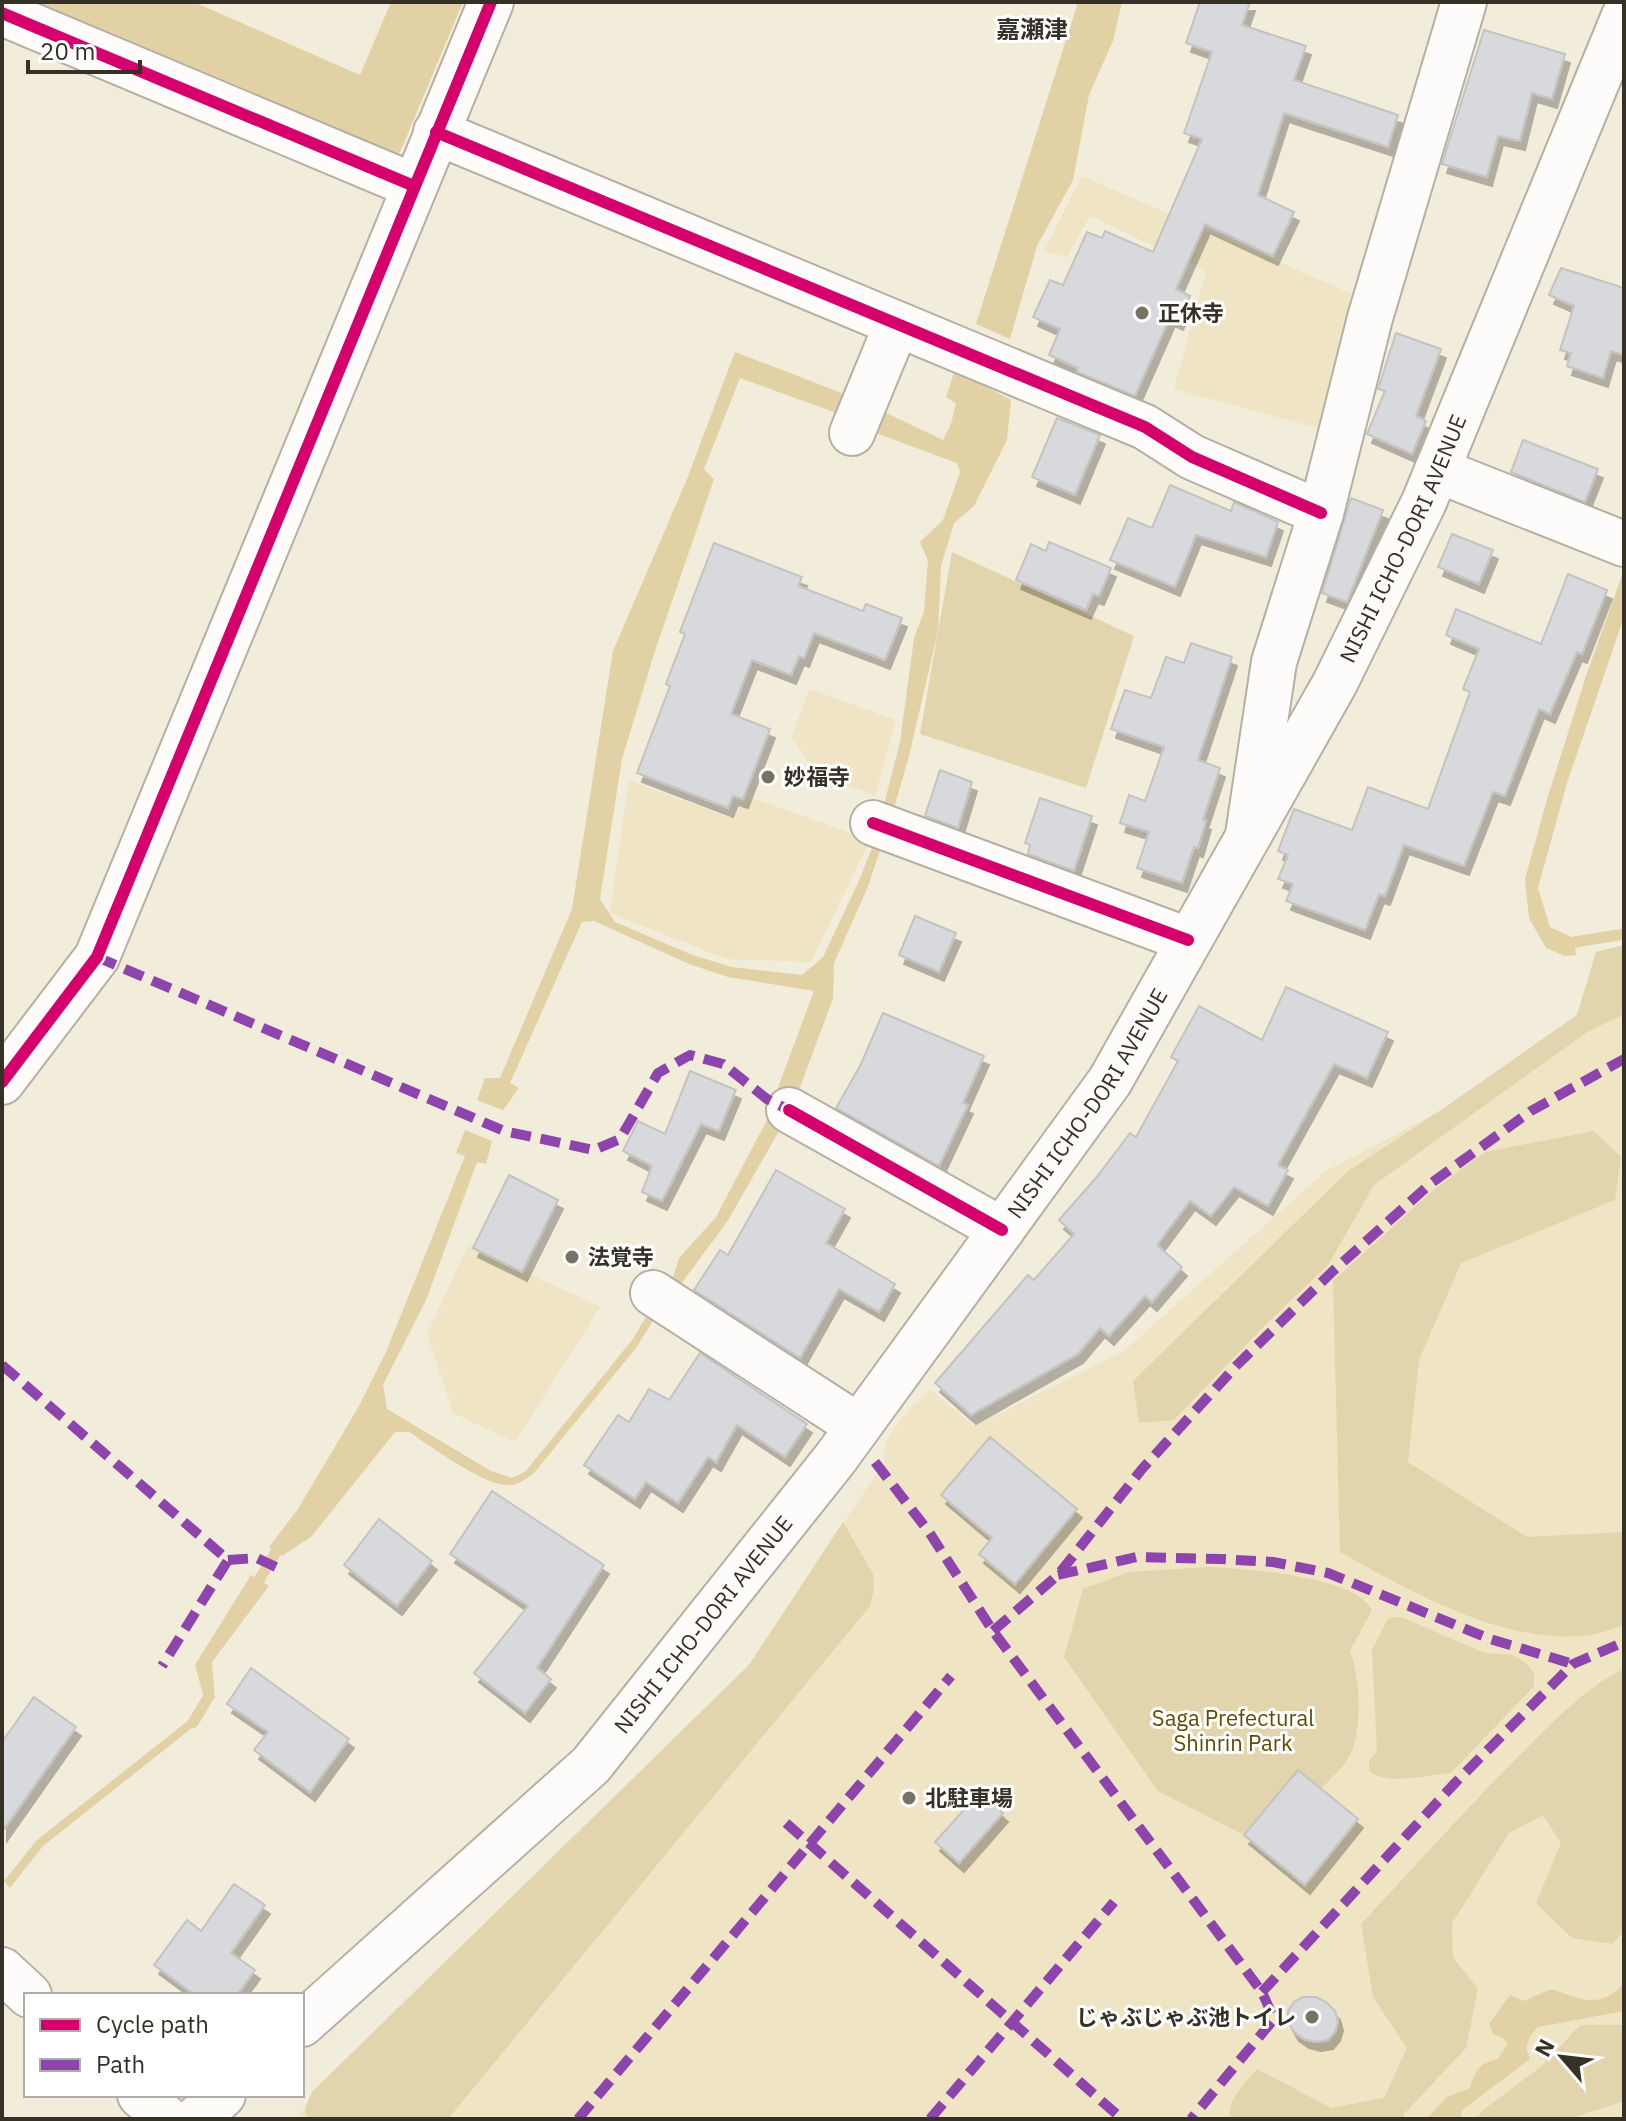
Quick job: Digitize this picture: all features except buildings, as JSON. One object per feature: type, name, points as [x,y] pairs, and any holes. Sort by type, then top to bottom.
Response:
[{"type":"main road","points":[[2,1082],[97,957],[491,2]]},
{"type":"main road","points":[[1247,837],[1274,662],[1321,513],[1370,318],[1464,2]]},
{"type":"main road","points":[[2,13],[414,186]]},
{"type":"main road","name":"NISHI ICHO-DORI AVENUE","points":[[304,2022],[591,1765],[835,1459],[1110,1081],[1335,683],[1424,502],[1624,16]]},
{"type":"main road","points":[[436,132],[1145,427],[1192,457],[1321,513]]},
{"type":"main road","points":[[859,416],[897,324]]},
{"type":"main road","points":[[1437,470],[1624,544]]},
{"type":"main road","points":[[883,827],[1188,940]]},
{"type":"main road","points":[[789,1110],[1002,1230]]},
{"type":"main road","points":[[662,1299],[858,1426]]},
{"type":"main road","points":[[2,1970],[27,1993]]},
{"type":"main road","points":[[142,2097],[167,2119]]},
{"type":"main road","points":[[196,2119],[221,2097]]},
{"type":"green space","points":[[1082,176],[1368,301],[1333,432],[1174,389],[1206,271],[1090,216],[1067,257],[1044,251]]},
{"type":"green space","points":[[952,552],[1134,636],[1086,788],[920,734]]},
{"type":"green space","points":[[809,689],[896,720],[875,796],[816,773],[791,738]]},
{"type":"green space","points":[[629,780],[730,818],[752,798],[870,840],[811,962],[727,959],[610,913]]},
{"type":"green space","name":"Saga Prefectural Shinrin Park","points":[[1624,945],[1624,2119],[295,2119],[305,2108],[312,2092],[749,1665],[885,1461],[887,1441],[892,1431],[930,1389],[974,1426],[1125,1350],[1326,1171],[1442,1110],[1577,1015],[1596,952]]},
{"type":"green space","points":[[1624,945],[1624,1014],[1587,1032],[1374,1185],[1328,1265],[1264,1326],[1174,1420],[1139,1423],[1133,1381],[1348,1171],[1577,1015],[1596,952]]},
{"type":"green space","points":[[1594,1131],[1621,1157],[1615,1200],[1461,1263],[1419,1360],[1408,1462],[1527,1537],[1624,1532],[1624,1625],[1587,1635],[1550,1636],[1488,1623],[1456,1611],[1340,1552],[1333,1281],[1436,1188],[1485,1152]]},
{"type":"green space","points":[[468,1245],[600,1307],[515,1442],[453,1413],[427,1334]]},
{"type":"green space","points":[[843,1522],[873,1574],[870,1606],[448,2119],[307,2119],[305,2108],[312,2092],[749,1665]]},
{"type":"green space","points":[[1210,1567],[1298,1576],[1323,1582],[1362,1598],[1372,1610],[1350,1651],[1359,1703],[1357,1731],[1350,1755],[1321,1789],[1298,1770],[1244,1835],[1158,1791],[1064,1657],[1083,1589],[1128,1572]]},
{"type":"green space","points":[[1401,1617],[1485,1653],[1513,1655],[1534,1673],[1534,1686],[1451,1773],[1397,1779],[1369,1771],[1369,1761],[1377,1751],[1372,1650],[1388,1619]]},
{"type":"green space","points":[[1624,1669],[1624,1931],[1612,1944],[1572,1938],[1536,1903],[1561,1843],[1543,1815],[1509,1833],[1452,1923],[1453,1957],[1478,1989],[1466,2048],[1404,2114],[1404,2119],[1230,2119],[1234,2098],[1257,2069],[1331,2108],[1384,2098],[1407,2048],[1373,1997],[1361,1924],[1550,1725],[1586,1693]]},
{"type":"green space","points":[[1580,2025],[1624,2025],[1624,2101],[1569,2119],[1477,2119],[1482,2111],[1543,2065]]},
{"type":"shaded area","points":[[34,2],[194,2],[360,75],[391,2],[463,2],[398,157]]},
{"type":"shaded area","points":[[1078,2],[1122,2],[1113,41],[1089,95],[1073,180],[1037,246],[1010,339],[976,324]]},
{"type":"shaded area","points":[[735,352],[847,395],[839,414],[740,378],[704,469],[714,479],[622,759],[600,899],[615,922],[695,956],[732,967],[802,975],[823,957],[876,838],[883,842],[867,889],[834,963],[833,998],[794,1104],[776,1093],[814,991],[728,977],[689,964],[594,921],[582,922],[510,1083],[519,1088],[503,1110],[477,1100],[485,1078],[500,1078],[572,909],[613,651],[687,479]]},
{"type":"shaded area","points":[[954,373],[1011,400],[1007,440],[974,506],[954,523],[941,566],[938,631],[890,822],[881,816],[900,742],[914,638],[924,611],[928,561],[920,542],[943,520],[960,472],[957,463],[873,432],[882,411],[943,440],[956,403],[946,397]]},
{"type":"shaded area","points":[[1624,570],[1624,617],[1567,783],[1538,888],[1550,927],[1574,938],[1576,955],[1565,956],[1546,948],[1529,918],[1525,879],[1587,673]]},
{"type":"shaded area","points":[[768,1118],[783,1124],[727,1222],[678,1288],[671,1283],[679,1258],[716,1217]]},
{"type":"shaded area","points":[[465,1130],[492,1141],[486,1164],[477,1162],[426,1300],[383,1385],[387,1409],[491,1471],[512,1478],[525,1472],[633,1339],[651,1308],[656,1316],[636,1348],[526,1479],[511,1485],[488,1480],[409,1432],[395,1432],[311,1537],[282,1556],[269,1547],[298,1509],[359,1406],[386,1352],[465,1156],[456,1153]]},
{"type":"shaded area","points":[[251,1575],[269,1586],[212,1662],[215,1699],[203,1694],[195,1665]]},
{"type":"shaded area","points":[[189,1720],[197,1724],[43,1846],[10,1888],[4,1881],[37,1840]]},
{"type":"shaded area","points":[[1624,1984],[1624,2011],[1538,2027],[1530,2036],[1526,2048],[1530,2059],[1462,2110],[1461,2119],[1426,2119],[1447,2097],[1470,2088],[1482,2065],[1498,2059],[1508,2044],[1493,2034],[1489,2024],[1510,1995],[1523,2001],[1552,1989],[1590,2000],[1606,1997]]},
{"type":"waterway","points":[[1575,942],[1624,934]]},
{"type":"waterway","points":[[259,1580],[276,1552]]},
{"type":"waterway","points":[[193,1723],[209,1696]]},
{"type":"marked path","points":[[97,957],[504,1131],[594,1150],[620,1139],[658,1073],[690,1055],[723,1064],[767,1099],[789,1110]]},
{"type":"marked path","points":[[993,1631],[1058,1575],[1142,1469],[1237,1365],[1333,1271],[1430,1184],[1531,1111],[1624,1059]]},
{"type":"marked path","points":[[2,1365],[228,1560],[162,1666]]},
{"type":"marked path","points":[[875,1462],[929,1532],[993,1631],[1262,1992],[1274,2019],[1191,2119]]},
{"type":"marked path","points":[[1058,1575],[1136,1557],[1273,1562],[1328,1573],[1490,1639],[1573,1664]]},
{"type":"marked path","points":[[228,1560],[257,1558],[278,1568]]},
{"type":"marked path","points":[[1262,1992],[1455,1783],[1573,1664],[1624,1642]]},
{"type":"marked path","points":[[578,2119],[951,1676]]},
{"type":"marked path","points":[[786,1823],[1122,2119]]},
{"type":"marked path","points":[[930,2119],[1114,1902]]},
{"type":"cycle path","points":[[2,1082],[97,957],[491,2]]},
{"type":"cycle path","points":[[2,13],[414,186]]},
{"type":"cycle path","points":[[436,132],[1145,427],[1192,457],[1321,513]]},
{"type":"cycle path","points":[[873,823],[1188,940]]},
{"type":"cycle path","points":[[789,1110],[1002,1230]]},
{"type":"place","name":"正休寺","points":[[1142,313]]},
{"type":"place","name":"妙福寺","points":[[768,777]]},
{"type":"place","name":"法覚寺","points":[[572,1257]]},
{"type":"place","name":"北駐車場","points":[[909,1798]]},
{"type":"place","name":"じゃぶじゃぶ池トイレ","points":[[1312,2017]]},
{"type":"district","name":"嘉瀬津","points":[[1032,30]]}]
